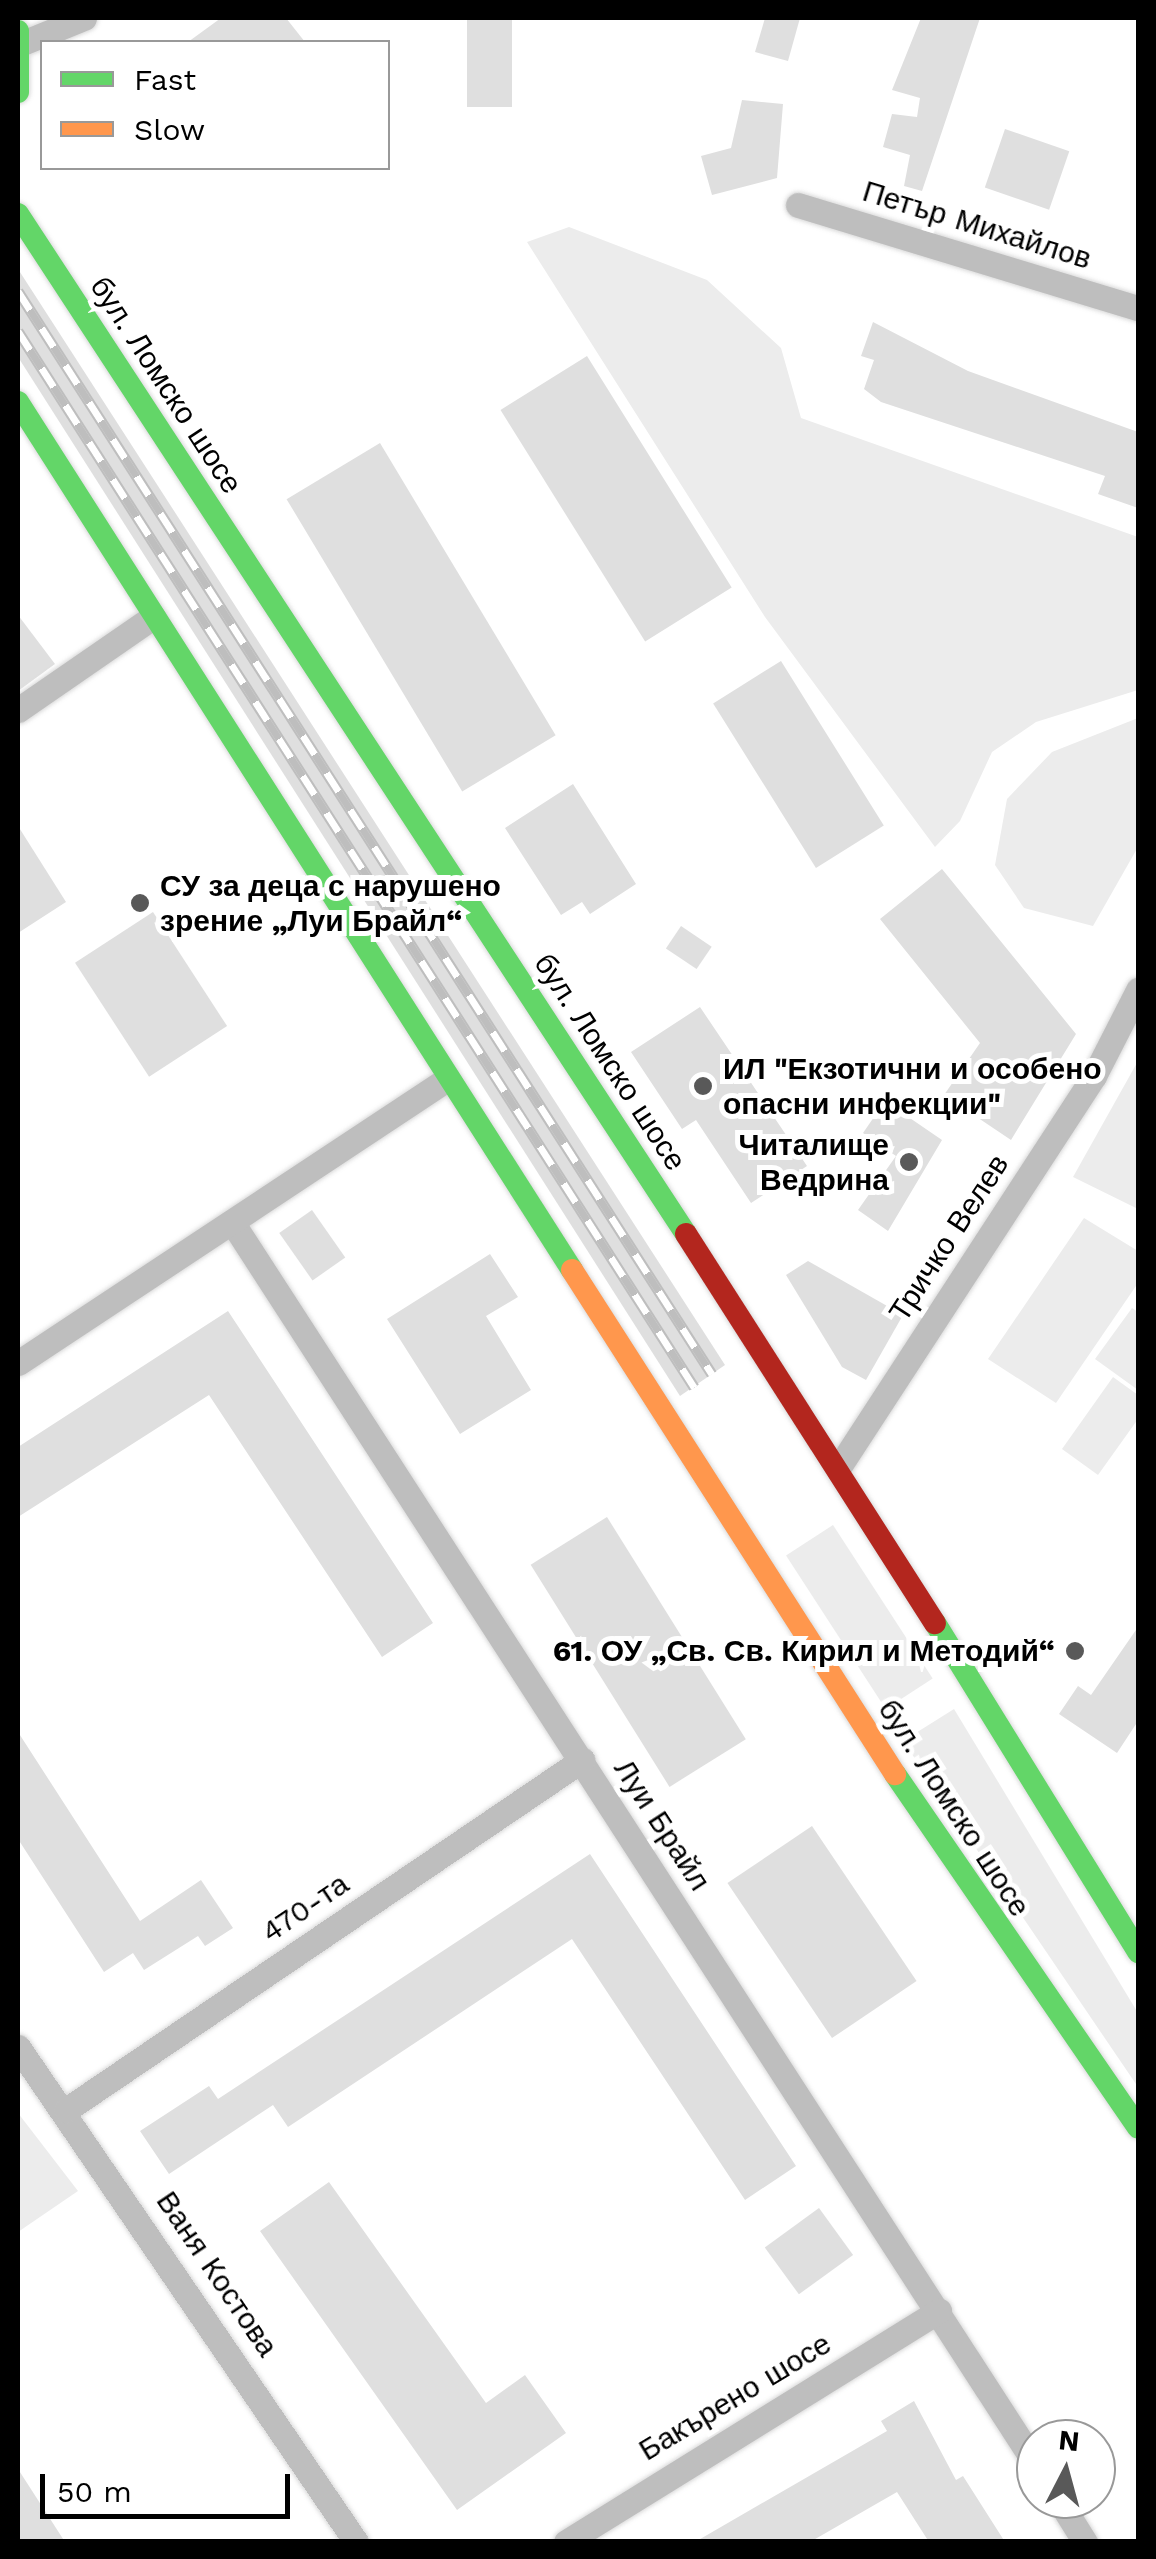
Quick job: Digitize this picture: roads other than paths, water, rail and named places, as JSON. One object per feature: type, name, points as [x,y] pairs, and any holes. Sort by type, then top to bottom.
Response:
[{"type":"main road","points":[[18,92],[19,38]]},
{"type":"main road","name":"бул. Ломско шосе","points":[[18,214],[839,1467],[1138,1952]]},
{"type":"main road","name":"бул. Ломско шосе","points":[[18,402],[876,1746],[1138,2128]]},
{"type":"street","points":[[19,38],[84,18]]},
{"type":"street","name":"Петър Михайлов","points":[[798,205],[1138,308]]},
{"type":"street","points":[[18,710],[154,616]]},
{"type":"street","name":"Тричко Велев","points":[[839,1467],[1094,1076],[1138,990]]},
{"type":"street","points":[[18,1363],[447,1079]]},
{"type":"street","name":"Луи Брайл","points":[[232,1222],[1016,2432]]},
{"type":"street","name":"470-та","points":[[66,2110],[582,1760]]},
{"type":"street","name":"Ваня Костова","points":[[18,2047],[66,2110],[356,2542]]},
{"type":"street","name":"Бакърено шосе","points":[[566,2542],[939,2311]]},
{"type":"street","points":[[1071,2519],[1085,2542]]},
{"type":"railway","points":[[18,291],[712,1374]]},
{"type":"railway","points":[[18,331],[694,1387]]},
{"type":"place","name":"СУ за деца с нарушено зрение „Луи Брайл“","points":[[140,903]]},
{"type":"place","name":"ИЛ \"Екзотични и особено опасни инфекции\"","points":[[703,1086]]},
{"type":"place","name":"Читалище Ведрина","points":[[909,1162]]},
{"type":"place","name":"61. ОУ „Св. Св. Кирил и Методий“","points":[[1075,1651]]}]
